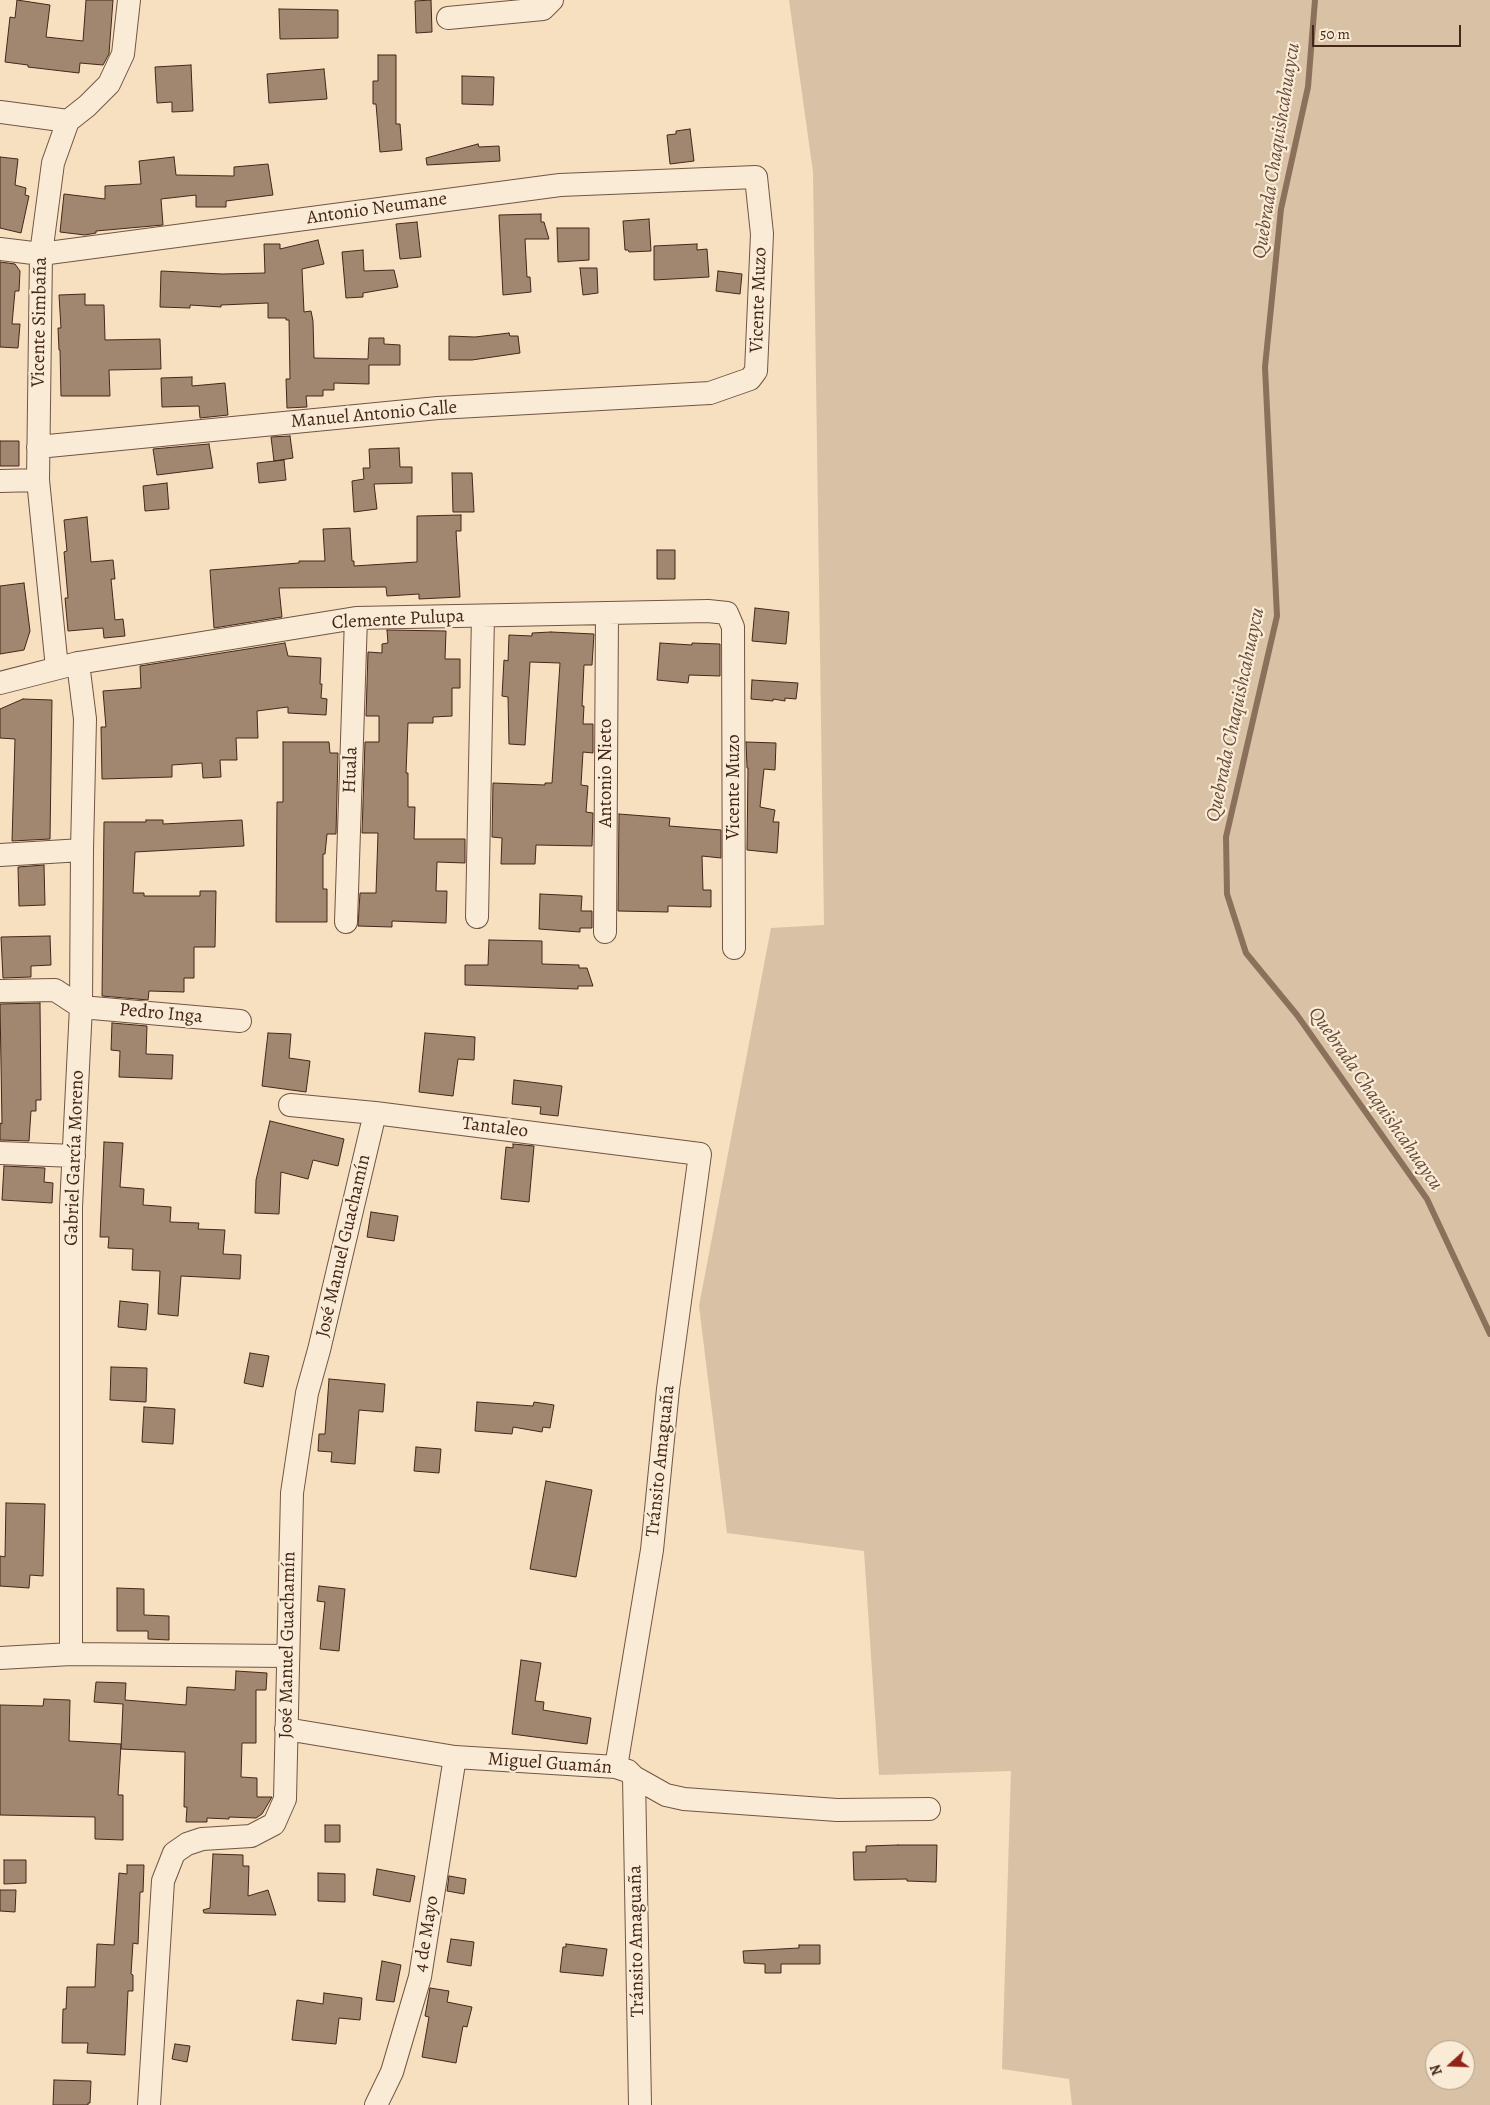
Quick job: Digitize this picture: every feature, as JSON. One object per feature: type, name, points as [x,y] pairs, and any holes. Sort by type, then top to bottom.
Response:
[{"type":"street","points":[[0,112],[68,121],[87,106],[109,84],[123,54],[129,0]]},
{"type":"street","points":[[448,18],[543,9],[552,0]]},
{"type":"street","name":"Vicente Simbaña","points":[[56,668],[38,480],[40,254],[53,163],[68,121]]},
{"type":"street","name":"Antonio Neumane","points":[[0,249],[40,254],[560,184],[756,177]]},
{"type":"street","name":"Vicente Muzo","points":[[710,393],[750,379],[756,371],[762,234],[756,177]]},
{"type":"street","name":"Manuel Antonio Calle","points":[[38,447],[438,408],[710,393]]},
{"type":"street","points":[[0,481],[38,480]]},
{"type":"street","name":"Clemente Pulupa","points":[[0,683],[78,663],[356,618],[708,611],[727,613],[733,627]]},
{"type":"street","name":"Antonio Nieto","points":[[605,932],[608,614]]},
{"type":"street","points":[[477,918],[483,616]]},
{"type":"street","name":"Huala","points":[[346,922],[356,618]]},
{"type":"street","name":"Vicente Muzo","points":[[733,627],[734,948]]},
{"type":"street","name":"Gabriel García Moreno","points":[[71,1654],[71,1208],[82,1007],[82,850],[85,720],[78,663]]},
{"type":"street","points":[[0,855],[82,850]]},
{"type":"street","points":[[0,991],[55,990],[82,1007]]},
{"type":"street","name":"Pedro Inga","points":[[82,1007],[240,1021]]},
{"type":"street","name":"Tantaleo","points":[[290,1105],[375,1113],[700,1154]]},
{"type":"street","name":"José Manuel Guachamín","points":[[149,2105],[163,1881],[174,1853],[187,1844],[202,1838],[251,1836],[274,1824],[285,1799],[292,1493],[307,1393],[319,1350],[375,1113]]},
{"type":"street","points":[[0,1153],[74,1156]]},
{"type":"street","name":"Tránsito Amaguaña","points":[[640,2105],[625,1772],[652,1550],[668,1389],[700,1154]]},
{"type":"street","points":[[0,1658],[71,1654],[287,1656]]},
{"type":"street","name":"Miguel Guamán","points":[[286,1729],[455,1756],[625,1772],[666,1795],[684,1799],[837,1810],[929,1809]]},
{"type":"street","name":"4 de Mayo","points":[[376,2105],[392,2072],[420,1977],[455,1756]]},
{"type":"shaded area","points":[[789,0],[1490,0],[1490,2105],[1072,2105],[1069,2079],[1002,2069],[1011,1771],[879,1775],[864,1551],[727,1533],[699,1306],[771,928],[824,925],[813,172]]},
{"type":"building","points":[[17,0],[50,5],[46,37],[83,41],[86,0],[113,0],[109,54],[103,65],[80,63],[79,73],[28,67],[28,65],[5,62],[10,17],[15,18]]},
{"type":"building","points":[[431,0],[432,32],[416,33],[415,1]]},
{"type":"building","points":[[279,9],[338,10],[338,38],[280,39]]},
{"type":"building","points":[[378,55],[396,55],[396,124],[400,124],[402,150],[380,152],[376,104],[373,104],[373,81],[378,81]]},
{"type":"building","points":[[191,65],[193,111],[172,112],[172,102],[157,103],[155,67]]},
{"type":"building","points":[[324,69],[327,99],[269,103],[267,74]]},
{"type":"building","points":[[462,76],[494,77],[493,105],[462,104]]},
{"type":"building","points":[[690,129],[694,161],[670,164],[667,135],[676,134],[676,131]]},
{"type":"building","points":[[478,144],[479,147],[499,146],[500,161],[427,165],[426,158]]},
{"type":"building","points":[[0,157],[18,159],[15,185],[26,188],[25,195],[29,196],[21,233],[0,228]]},
{"type":"building","points":[[174,157],[176,175],[234,176],[234,167],[268,164],[273,195],[226,201],[226,207],[196,207],[196,195],[161,199],[163,225],[96,231],[96,233],[85,235],[60,232],[64,194],[105,199],[105,186],[141,184],[139,161]]},
{"type":"building","points":[[541,214],[541,222],[544,222],[549,239],[525,239],[527,277],[530,277],[531,292],[503,295],[499,215]]},
{"type":"building","points":[[649,219],[651,251],[629,252],[625,250],[623,221]]},
{"type":"building","points":[[417,222],[421,257],[400,259],[396,224]]},
{"type":"building","points":[[557,228],[589,228],[589,260],[558,262]]},
{"type":"building","points":[[318,240],[324,264],[302,269],[304,312],[311,311],[313,321],[314,358],[368,359],[369,338],[384,338],[384,344],[400,345],[400,365],[369,365],[369,384],[334,383],[334,390],[323,390],[323,396],[306,396],[307,407],[287,408],[286,379],[290,379],[289,320],[286,320],[286,318],[268,318],[268,303],[221,305],[221,307],[190,305],[190,308],[160,307],[161,271],[222,274],[265,273],[264,244],[280,244],[280,249]]},
{"type":"building","points":[[697,244],[697,250],[707,249],[709,277],[654,280],[654,246]]},
{"type":"building","points":[[363,250],[364,271],[394,270],[398,287],[363,293],[363,297],[346,298],[342,252]]},
{"type":"building","points":[[0,262],[15,264],[20,271],[19,291],[15,291],[12,324],[20,324],[18,348],[0,347]]},
{"type":"building","points":[[580,268],[597,268],[598,293],[583,295]]},
{"type":"building","points":[[718,271],[742,274],[740,294],[716,291]]},
{"type":"building","points":[[85,294],[85,305],[104,305],[105,340],[160,339],[161,369],[109,370],[110,396],[61,396],[58,328],[61,328],[59,295]]},
{"type":"building","points":[[509,333],[510,336],[518,336],[520,353],[472,360],[449,360],[449,336],[475,337]]},
{"type":"building","points":[[192,377],[192,386],[225,383],[228,415],[200,418],[199,406],[162,407],[161,378]]},
{"type":"building","points":[[290,436],[293,458],[274,461],[271,437]]},
{"type":"building","points":[[0,441],[19,441],[19,466],[0,466]]},
{"type":"building","points":[[209,444],[213,468],[157,475],[153,449]]},
{"type":"building","points":[[399,448],[400,467],[412,467],[412,483],[374,484],[377,509],[354,512],[352,481],[364,479],[363,468],[370,468],[369,449]]},
{"type":"building","points":[[284,460],[286,480],[259,483],[257,463]]},
{"type":"building","points":[[452,473],[472,473],[474,512],[453,512]]},
{"type":"building","points":[[167,483],[169,509],[145,511],[143,486]]},
{"type":"building","points":[[461,515],[461,531],[456,531],[460,597],[419,599],[419,594],[387,596],[386,587],[279,588],[282,617],[214,628],[210,570],[299,563],[299,561],[325,561],[323,529],[350,528],[354,566],[417,562],[417,516]]},
{"type":"building","points":[[87,517],[91,562],[113,560],[115,579],[111,579],[115,620],[123,619],[125,636],[104,638],[103,628],[68,631],[65,598],[68,598],[64,552],[67,551],[64,520]]},
{"type":"building","points":[[657,550],[675,550],[675,579],[657,579]]},
{"type":"building","points":[[24,583],[30,631],[24,650],[0,654],[0,586]]},
{"type":"building","points":[[755,608],[789,612],[786,644],[752,641]]},
{"type":"building","points":[[387,630],[446,631],[445,659],[460,659],[460,688],[452,688],[452,716],[433,717],[433,723],[408,723],[406,773],[408,773],[408,807],[415,807],[414,839],[465,839],[465,863],[437,862],[436,891],[447,891],[446,923],[392,921],[392,927],[358,926],[360,893],[376,893],[378,833],[362,833],[365,742],[379,742],[379,716],[366,716],[368,652],[382,653],[382,644],[388,643]]},
{"type":"building","points":[[532,633],[594,634],[592,665],[584,665],[582,706],[584,706],[583,724],[593,724],[593,753],[583,752],[581,785],[588,786],[586,812],[593,813],[592,846],[536,845],[535,864],[501,864],[502,838],[492,837],[493,783],[545,785],[545,783],[552,783],[560,663],[530,662],[525,745],[509,744],[508,697],[502,696],[504,660],[508,661],[509,635],[532,636]]},
{"type":"building","points":[[285,643],[288,656],[321,658],[321,698],[327,699],[326,715],[288,713],[288,707],[257,711],[258,738],[236,738],[237,760],[220,760],[221,777],[203,778],[202,763],[172,765],[172,777],[102,779],[101,727],[106,727],[103,691],[141,688],[140,666]]},
{"type":"building","points":[[660,643],[720,644],[720,676],[689,675],[688,683],[657,680]]},
{"type":"building","points":[[752,680],[798,683],[796,699],[785,698],[785,701],[773,699],[773,701],[751,699]]},
{"type":"building","points":[[23,699],[52,700],[50,839],[12,841],[15,739],[0,738],[0,709]]},
{"type":"building","points":[[283,742],[329,742],[330,753],[338,753],[336,834],[327,834],[325,854],[323,854],[323,889],[327,889],[327,922],[276,922],[277,802],[283,802]]},
{"type":"building","points":[[746,742],[776,743],[775,770],[764,769],[760,807],[775,810],[773,822],[779,822],[777,853],[747,850],[748,768]]},
{"type":"building","points":[[619,814],[670,818],[669,826],[721,830],[721,858],[702,856],[703,890],[711,890],[711,907],[668,906],[668,912],[618,911]]},
{"type":"building","points":[[146,820],[163,820],[163,824],[242,820],[244,846],[135,852],[133,893],[144,893],[144,896],[200,896],[200,891],[216,891],[215,947],[194,947],[194,978],[184,978],[184,992],[149,991],[148,1000],[102,996],[104,822],[146,822]]},
{"type":"building","points":[[44,865],[45,905],[19,906],[18,867]]},
{"type":"building","points":[[540,894],[582,896],[581,911],[592,911],[592,928],[580,928],[580,932],[539,929]]},
{"type":"building","points":[[50,936],[51,965],[31,966],[31,977],[3,978],[1,937]]},
{"type":"building","points":[[489,940],[542,941],[542,964],[579,965],[579,968],[587,968],[593,986],[578,986],[578,989],[465,985],[465,965],[488,965]]},
{"type":"building","points":[[40,1003],[41,1100],[36,1100],[36,1111],[31,1111],[29,1141],[0,1140],[0,1123],[2,1124],[0,1004]]},
{"type":"building","points":[[112,1023],[147,1026],[146,1054],[173,1055],[172,1079],[119,1077],[120,1051],[111,1050]]},
{"type":"building","points":[[268,1033],[291,1034],[289,1058],[310,1061],[306,1092],[262,1086]]},
{"type":"building","points":[[425,1033],[475,1037],[474,1060],[458,1059],[453,1096],[419,1092]]},
{"type":"building","points":[[514,1080],[562,1086],[558,1116],[540,1114],[541,1107],[512,1104]]},
{"type":"building","points":[[270,1121],[344,1139],[338,1166],[313,1160],[308,1179],[281,1172],[279,1214],[255,1213],[256,1180]]},
{"type":"building","points":[[104,1142],[123,1143],[120,1187],[144,1189],[143,1205],[171,1207],[170,1222],[199,1223],[198,1229],[225,1230],[223,1254],[241,1255],[240,1279],[181,1276],[178,1316],[158,1314],[160,1271],[132,1270],[133,1249],[108,1248],[109,1237],[100,1237]]},
{"type":"building","points":[[513,1144],[534,1146],[529,1202],[501,1199],[506,1147],[513,1148]]},
{"type":"building","points":[[4,1166],[45,1168],[44,1182],[53,1183],[52,1203],[2,1200]]},
{"type":"building","points":[[371,1212],[398,1216],[394,1241],[367,1237]]},
{"type":"building","points":[[120,1301],[148,1304],[146,1330],[118,1327]]},
{"type":"building","points":[[250,1353],[269,1356],[263,1387],[244,1383]]},
{"type":"building","points":[[111,1367],[147,1368],[146,1402],[110,1400]]},
{"type":"building","points":[[329,1379],[385,1384],[383,1412],[359,1410],[355,1464],[331,1462],[332,1452],[318,1451],[319,1434],[325,1434]]},
{"type":"building","points":[[477,1402],[533,1406],[534,1402],[554,1405],[550,1428],[543,1427],[542,1432],[513,1427],[512,1434],[475,1431]]},
{"type":"building","points":[[144,1407],[175,1409],[173,1444],[142,1442]]},
{"type":"building","points":[[416,1447],[441,1449],[439,1473],[414,1471]]},
{"type":"building","points":[[546,1481],[592,1490],[576,1577],[530,1569]]},
{"type":"building","points":[[6,1503],[45,1504],[43,1576],[30,1575],[29,1588],[0,1586],[0,1556],[5,1557]]},
{"type":"building","points":[[319,1586],[345,1589],[339,1651],[320,1649],[325,1602],[317,1601]]},
{"type":"building","points":[[117,1588],[144,1589],[144,1615],[169,1616],[169,1640],[148,1639],[148,1631],[117,1631]]},
{"type":"building","points":[[521,1660],[541,1663],[535,1701],[544,1702],[543,1710],[591,1718],[587,1744],[512,1734]]},
{"type":"building","points":[[236,1671],[267,1673],[266,1690],[256,1690],[256,1743],[242,1743],[241,1777],[257,1778],[257,1797],[272,1797],[262,1814],[256,1818],[207,1818],[207,1822],[186,1822],[187,1807],[184,1807],[185,1752],[121,1749],[123,1704],[94,1702],[96,1682],[126,1683],[125,1700],[186,1705],[187,1687],[235,1690]]},
{"type":"building","points":[[44,1699],[70,1700],[69,1741],[121,1744],[118,1795],[123,1795],[123,1840],[95,1839],[95,1817],[0,1815],[0,1705],[43,1706]]},
{"type":"building","points":[[325,1825],[340,1825],[340,1842],[325,1842]]},
{"type":"building","points":[[937,1845],[936,1882],[907,1881],[907,1879],[854,1880],[853,1852],[866,1852],[866,1846]]},
{"type":"building","points":[[213,1854],[243,1855],[243,1866],[249,1866],[248,1896],[268,1890],[276,1915],[204,1913],[203,1910],[210,1908]]},
{"type":"building","points":[[4,1860],[26,1860],[26,1883],[4,1884]]},
{"type":"building","points":[[127,1865],[144,1865],[143,1892],[140,1892],[138,1944],[133,1943],[131,1974],[133,1975],[133,1991],[128,1991],[125,2055],[87,2053],[88,2043],[62,2043],[63,2009],[66,2009],[67,1987],[95,1987],[97,1944],[114,1945],[119,1873],[127,1874]]},
{"type":"building","points":[[377,1869],[415,1876],[410,1902],[373,1895]]},
{"type":"building","points":[[318,1873],[345,1874],[345,1902],[318,1901]]},
{"type":"building","points":[[449,1876],[466,1879],[464,1894],[447,1891]]},
{"type":"building","points":[[0,1890],[16,1890],[15,1912],[0,1911]]},
{"type":"building","points":[[451,1939],[474,1942],[471,1966],[447,1962]]},
{"type":"building","points":[[566,1944],[607,1949],[603,1976],[560,1972],[563,1947],[566,1947]]},
{"type":"building","points":[[799,1945],[820,1945],[820,1964],[781,1964],[781,1973],[765,1973],[765,1964],[744,1963],[743,1951],[799,1948]]},
{"type":"building","points":[[382,1961],[401,1965],[394,2002],[376,2000]]},
{"type":"building","points":[[430,1988],[449,1991],[447,2002],[472,2007],[467,2027],[463,2026],[456,2063],[422,2057],[429,2017],[425,2016]]},
{"type":"building","points":[[324,1993],[362,1998],[360,2020],[339,2018],[336,2044],[292,2040],[297,2000],[323,2004]]},
{"type":"building","points":[[175,2044],[190,2046],[187,2062],[172,2059]]},
{"type":"building","points":[[54,2080],[91,2081],[90,2103],[88,2105],[53,2105]]},
{"type":"waterway","name":"Quebrada Chaquishcahuaycu","points":[[1315,0],[1308,87],[1281,209],[1265,367],[1277,616],[1226,837],[1227,894],[1246,953],[1297,1015],[1427,1199],[1490,1334]]}]
